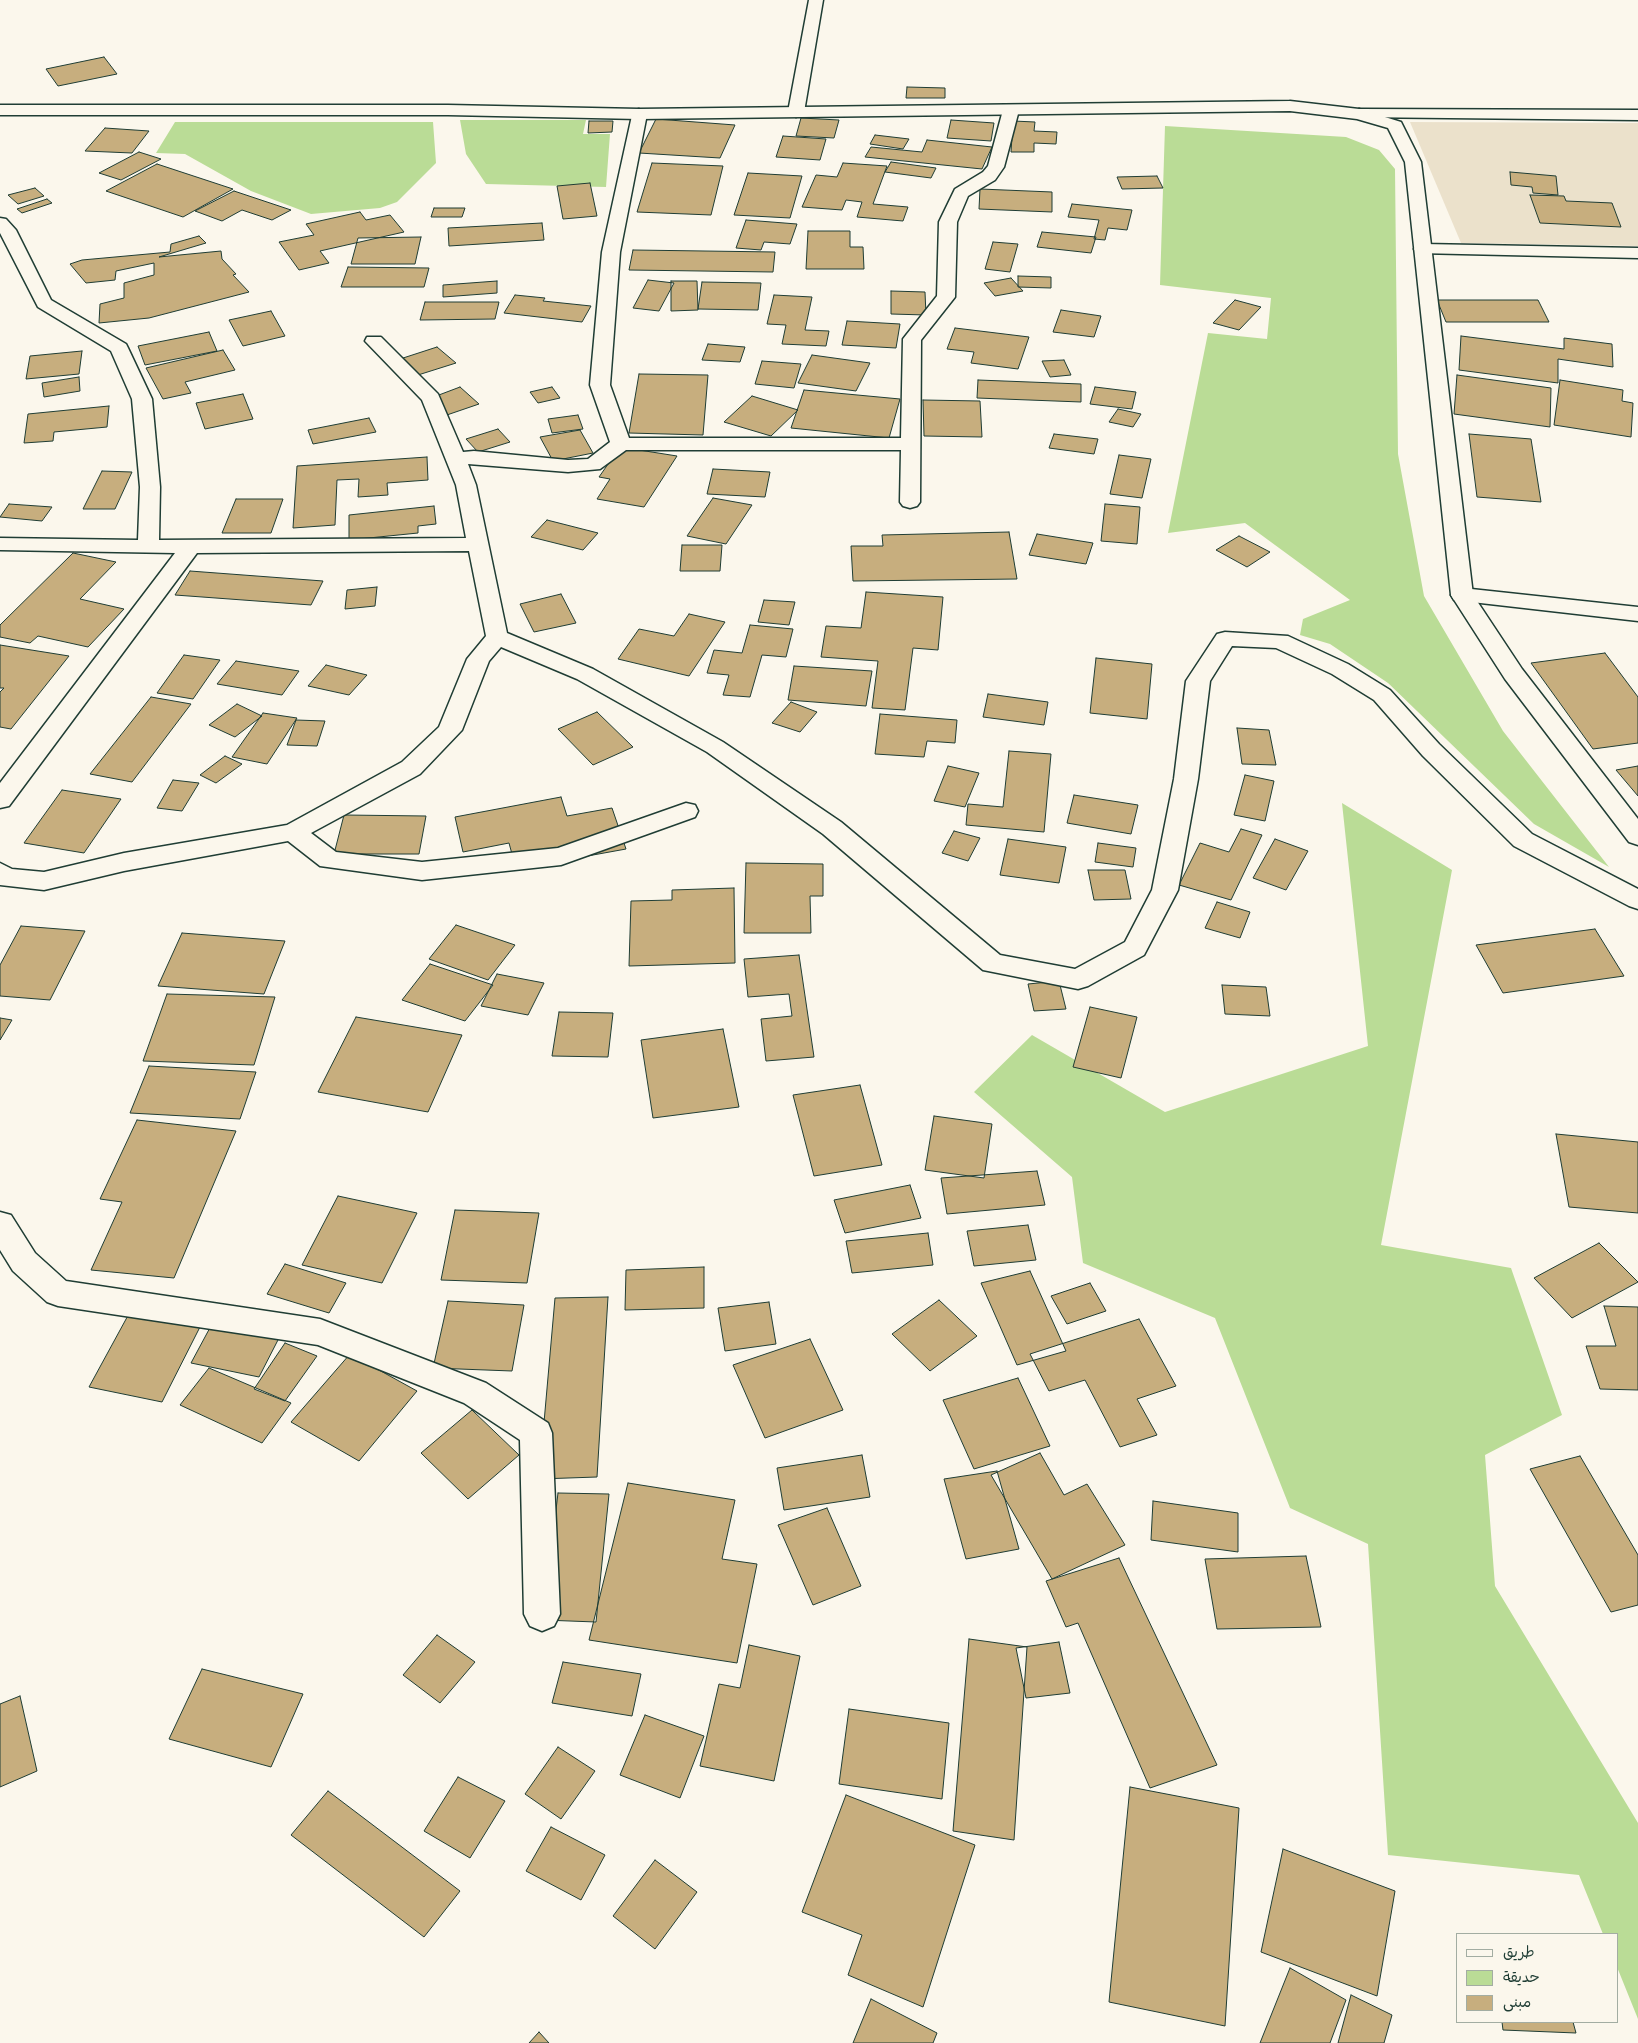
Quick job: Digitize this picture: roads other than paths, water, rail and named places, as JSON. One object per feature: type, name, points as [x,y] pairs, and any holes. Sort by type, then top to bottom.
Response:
[{"type":"street","points":[[796,112],[816,0]]},
{"type":"street","points":[[0,110],[448,110],[639,114],[1290,106],[1359,114],[1638,115]]},
{"type":"street","points":[[910,502],[912,339],[946,298],[948,222],[961,193],[989,176],[996,167],[1011,110]]},
{"type":"street","points":[[621,444],[600,385],[611,252],[639,114]]},
{"type":"street","points":[[1359,114],[1395,125],[1413,162],[1462,595],[1513,674],[1638,836]]},
{"type":"street","points":[[0,223],[7,230],[44,303],[119,348],[142,399],[150,487],[148,546]]},
{"type":"street","points":[[1423,249],[1638,253]]},
{"type":"street","points":[[374,341],[431,398],[466,485],[497,638]]},
{"type":"street","points":[[456,459],[474,457],[568,466],[592,465],[621,444],[911,444]]},
{"type":"street","points":[[0,544],[192,547],[478,544]]},
{"type":"street","points":[[0,800],[192,547]]},
{"type":"street","points":[[1462,595],[1638,614]]},
{"type":"street","points":[[1,878],[44,881],[124,862],[293,832],[411,768],[450,730],[478,659],[497,638]]},
{"type":"street","points":[[497,638],[585,674],[714,747],[832,828],[992,964],[1078,979],[1135,948],[1165,890],[1186,780],[1198,681],[1225,639],[1280,641],[1357,679],[1382,695],[1431,750],[1523,840],[1638,900]]},
{"type":"street","points":[[293,832],[329,860],[422,871],[561,856],[686,811]]},
{"type":"street","points":[[0,1224],[24,1262],[58,1293],[320,1332],[475,1393],[536,1433],[542,1614]]}]
